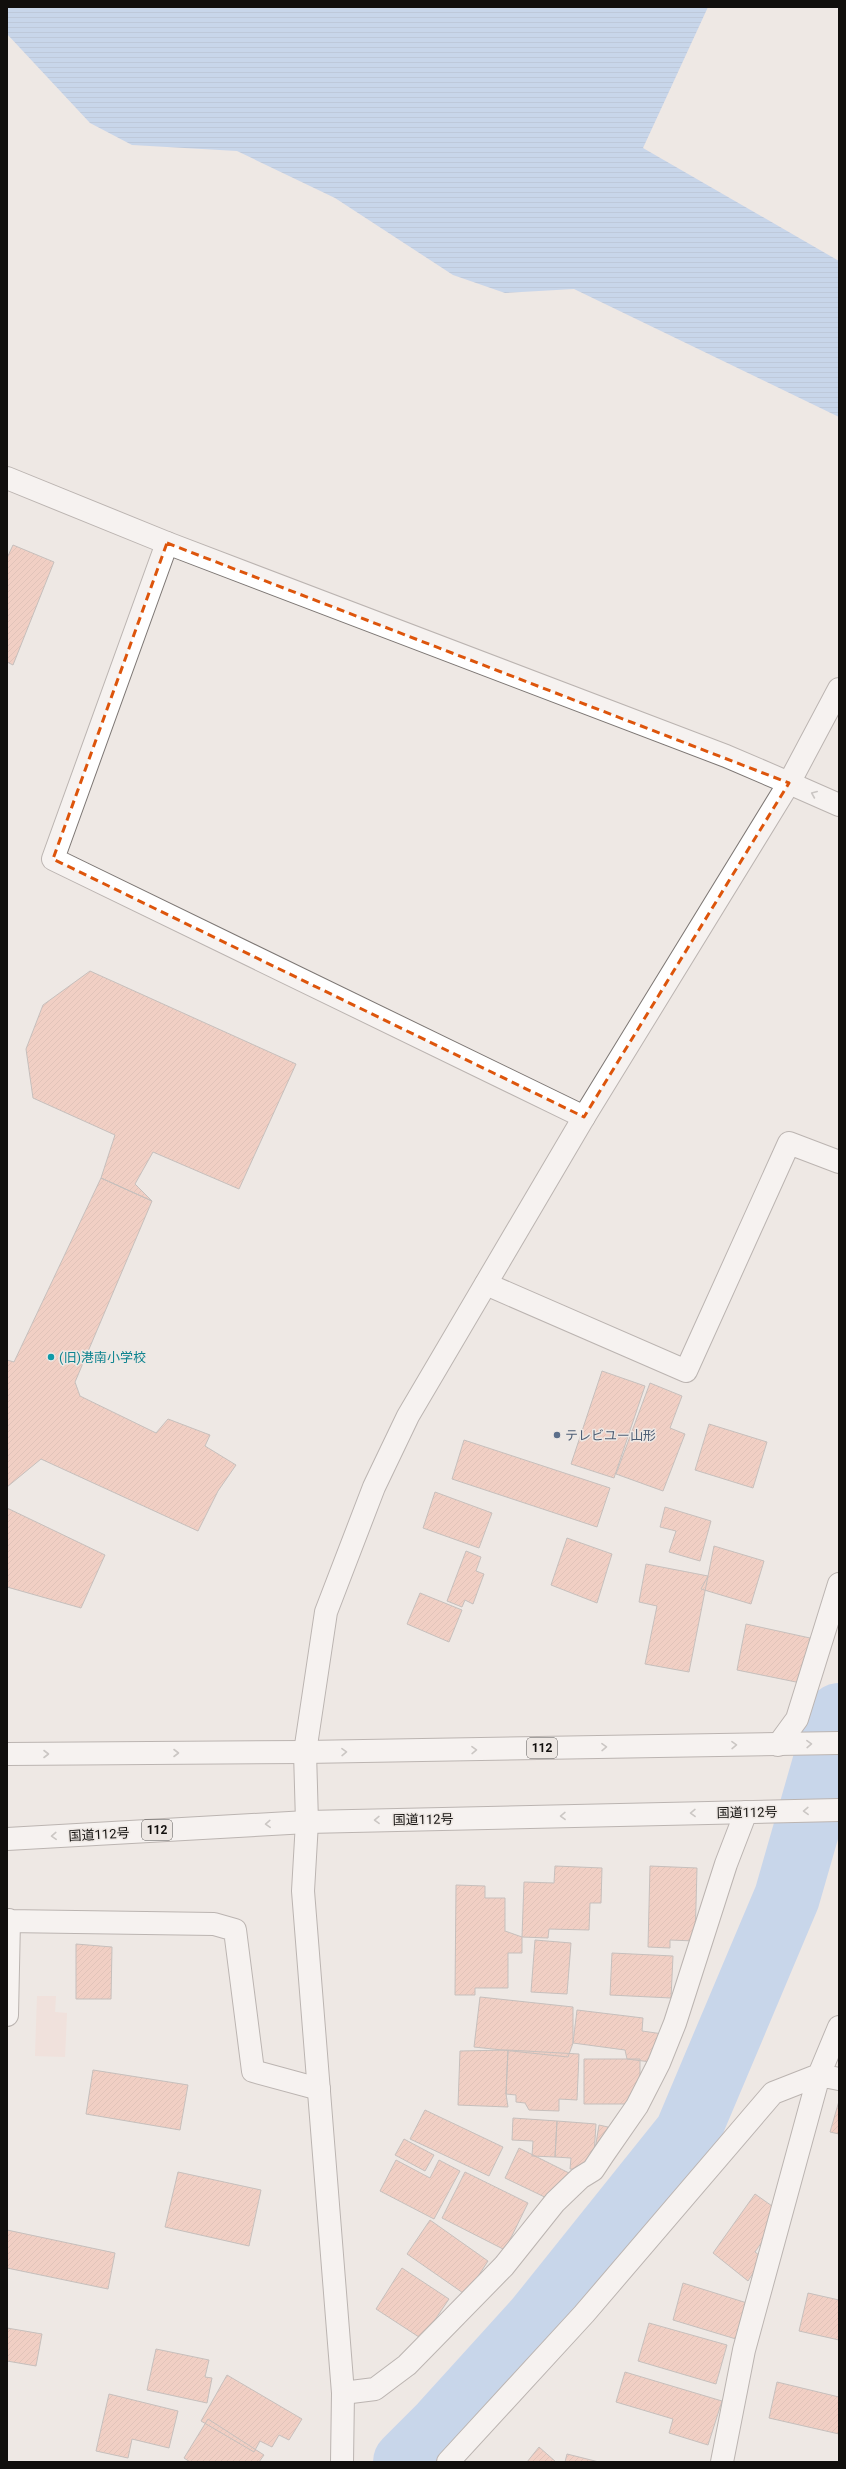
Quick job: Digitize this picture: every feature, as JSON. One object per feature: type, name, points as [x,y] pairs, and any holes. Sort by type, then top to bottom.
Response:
[{"type":"main road","points":[[7,478],[167,543],[726,756],[839,804]]},
{"type":"main road","points":[[167,543],[53,859],[584,1117]]},
{"type":"main road","points":[[342,2462],[343,2393],[303,1891],[307,1822],[306,1752],[326,1612],[346,1556],[374,1486],[408,1416],[584,1117],[789,783],[839,689]]},
{"type":"main road","points":[[486,1284],[686,1371],[789,1143],[839,1162]]},
{"type":"main road","points":[[778,1744],[797,1719],[839,1584]]},
{"type":"main road","name":"112","points":[[7,1754],[306,1752],[839,1743]]},
{"type":"main road","name":"国道112号","points":[[7,1839],[307,1822],[839,1810]]},
{"type":"main road","points":[[343,2393],[375,2389],[407,2364],[504,2266],[555,2202],[580,2178],[593,2170],[600,2160],[637,2106],[659,2063],[675,2023],[726,1864],[746,1812]]},
{"type":"main road","points":[[7,2015],[8,1920],[214,1924],[235,1930],[253,2071],[319,2089]]},
{"type":"main road","points":[[722,2462],[744,2350],[829,2077],[839,2027]]},
{"type":"main road","points":[[448,2462],[584,2314],[773,2093],[829,2077]]},
{"type":"highlighted area","points":[[167,543],[789,783],[584,1117],[53,859]]},
{"type":"shaded area","points":[[37,1996],[56,1996],[55,2012],[67,2013],[65,2057],[35,2056]]},
{"type":"water","points":[[7,7],[708,7],[643,148],[839,261],[839,417],[574,289],[505,293],[453,275],[335,198],[237,151],[132,145],[90,123],[7,34]]},
{"type":"building","points":[[13,545],[54,562],[13,665],[7,662],[7,558]]},
{"type":"building","points":[[90,971],[296,1064],[239,1189],[153,1152],[135,1184],[152,1201],[101,1178],[115,1135],[33,1098],[26,1049],[43,1005]]},
{"type":"building","name":"(旧)港南小学校","points":[[101,1178],[152,1201],[75,1382],[80,1396],[156,1433],[168,1419],[210,1435],[205,1446],[236,1465],[218,1491],[198,1531],[41,1459],[7,1487],[7,1360],[14,1362]]},
{"type":"building","points":[[602,1371],[645,1386],[614,1478],[571,1464]]},
{"type":"building","points":[[650,1383],[682,1396],[670,1428],[685,1434],[663,1491],[616,1474]]},
{"type":"building","points":[[709,1424],[767,1442],[753,1488],[695,1470]]},
{"type":"building","points":[[464,1440],[610,1488],[597,1527],[452,1479]]},
{"type":"building","points":[[435,1492],[492,1513],[479,1548],[423,1528]]},
{"type":"building","points":[[665,1507],[711,1521],[700,1561],[669,1552],[676,1531],[660,1527]]},
{"type":"building","points":[[7,1508],[105,1555],[81,1608],[7,1587]]},
{"type":"building","points":[[567,1538],[612,1554],[597,1603],[551,1585]]},
{"type":"building","points":[[714,1546],[764,1561],[751,1604],[701,1589],[708,1576]]},
{"type":"building","points":[[466,1551],[481,1557],[476,1571],[484,1574],[473,1604],[465,1600],[462,1607],[447,1601]]},
{"type":"building","points":[[646,1564],[708,1576],[689,1672],[645,1664],[657,1606],[639,1602]]},
{"type":"building","points":[[420,1593],[462,1610],[449,1642],[407,1624]]},
{"type":"building","points":[[746,1624],[810,1638],[801,1683],[737,1670]]},
{"type":"building","points":[[555,1866],[602,1868],[601,1903],[590,1903],[589,1930],[549,1929],[548,1938],[522,1937],[524,1882],[554,1883]]},
{"type":"building","points":[[650,1866],[697,1868],[695,1941],[670,1940],[670,1948],[648,1947]]},
{"type":"building","points":[[456,1885],[485,1886],[485,1898],[505,1898],[505,1931],[522,1937],[522,1953],[508,1953],[508,1988],[475,1988],[475,1995],[455,1995]]},
{"type":"building","points":[[535,1940],[571,1943],[567,1994],[531,1992]]},
{"type":"building","points":[[76,1944],[112,1947],[111,1999],[76,1999]]},
{"type":"building","points":[[612,1953],[673,1956],[671,1998],[610,1995]]},
{"type":"building","points":[[480,1997],[573,2007],[573,2043],[568,2057],[474,2047]]},
{"type":"building","points":[[577,2010],[643,2018],[642,2031],[663,2034],[659,2063],[627,2059],[625,2050],[573,2043]]},
{"type":"building","points":[[508,2050],[506,2094],[508,2107],[458,2105],[460,2051]]},
{"type":"building","points":[[508,2050],[579,2054],[577,2100],[559,2099],[559,2111],[529,2110],[525,2103],[516,2102],[516,2095],[506,2094]]},
{"type":"building","points":[[584,2059],[640,2059],[640,2104],[584,2104]]},
{"type":"building","points":[[93,2070],[188,2085],[180,2130],[86,2114]]},
{"type":"building","points":[[839,2101],[839,2134],[830,2132]]},
{"type":"building","points":[[425,2110],[503,2147],[489,2176],[410,2139]]},
{"type":"building","points":[[513,2118],[557,2121],[555,2157],[532,2156],[533,2141],[512,2140]]},
{"type":"building","points":[[557,2121],[596,2124],[593,2170],[570,2169],[571,2158],[555,2157]]},
{"type":"building","points":[[599,2125],[608,2127],[603,2155],[594,2156]]},
{"type":"building","points":[[404,2139],[434,2155],[425,2171],[395,2155]]},
{"type":"building","points":[[519,2148],[569,2173],[555,2202],[505,2178]]},
{"type":"building","points":[[396,2160],[430,2178],[439,2160],[460,2171],[434,2219],[380,2191]]},
{"type":"building","points":[[178,2172],[261,2190],[249,2246],[165,2227]]},
{"type":"building","points":[[465,2172],[528,2203],[505,2250],[442,2218]]},
{"type":"building","points":[[755,2194],[782,2213],[755,2252],[763,2258],[748,2281],[713,2253]]},
{"type":"building","points":[[430,2220],[488,2261],[466,2295],[407,2254]]},
{"type":"building","points":[[7,2230],[115,2253],[108,2289],[7,2268]]},
{"type":"building","points":[[402,2268],[449,2299],[422,2339],[376,2309]]},
{"type":"building","points":[[683,2283],[747,2303],[736,2339],[673,2320]]},
{"type":"building","points":[[808,2293],[839,2300],[839,2340],[799,2331]]},
{"type":"building","points":[[649,2323],[727,2345],[716,2384],[638,2361]]},
{"type":"building","points":[[7,2328],[42,2334],[36,2366],[7,2361]]},
{"type":"building","points":[[156,2349],[209,2360],[205,2377],[212,2378],[207,2403],[147,2390]]},
{"type":"building","points":[[625,2372],[722,2401],[708,2445],[669,2433],[673,2419],[616,2402]]},
{"type":"building","points":[[227,2375],[302,2419],[289,2440],[279,2435],[272,2447],[260,2441],[254,2452],[201,2421]]},
{"type":"building","points":[[777,2382],[839,2397],[839,2434],[769,2418]]},
{"type":"building","points":[[109,2394],[178,2411],[169,2448],[132,2439],[128,2458],[96,2451]]},
{"type":"building","points":[[208,2419],[264,2455],[259,2462],[190,2462],[184,2458]]},
{"type":"building","points":[[539,2447],[556,2462],[527,2462]]},
{"type":"building","points":[[567,2454],[599,2462],[565,2462]]},
{"type":"waterway","points":[[406,2462],[442,2426],[538,2320],[687,2134],[787,1897],[839,1716]]},
{"type":"place","name":"(旧)港南小学校","points":[[51,1357]]},
{"type":"place","name":"テレビユー山形","points":[[557,1435]]}]
